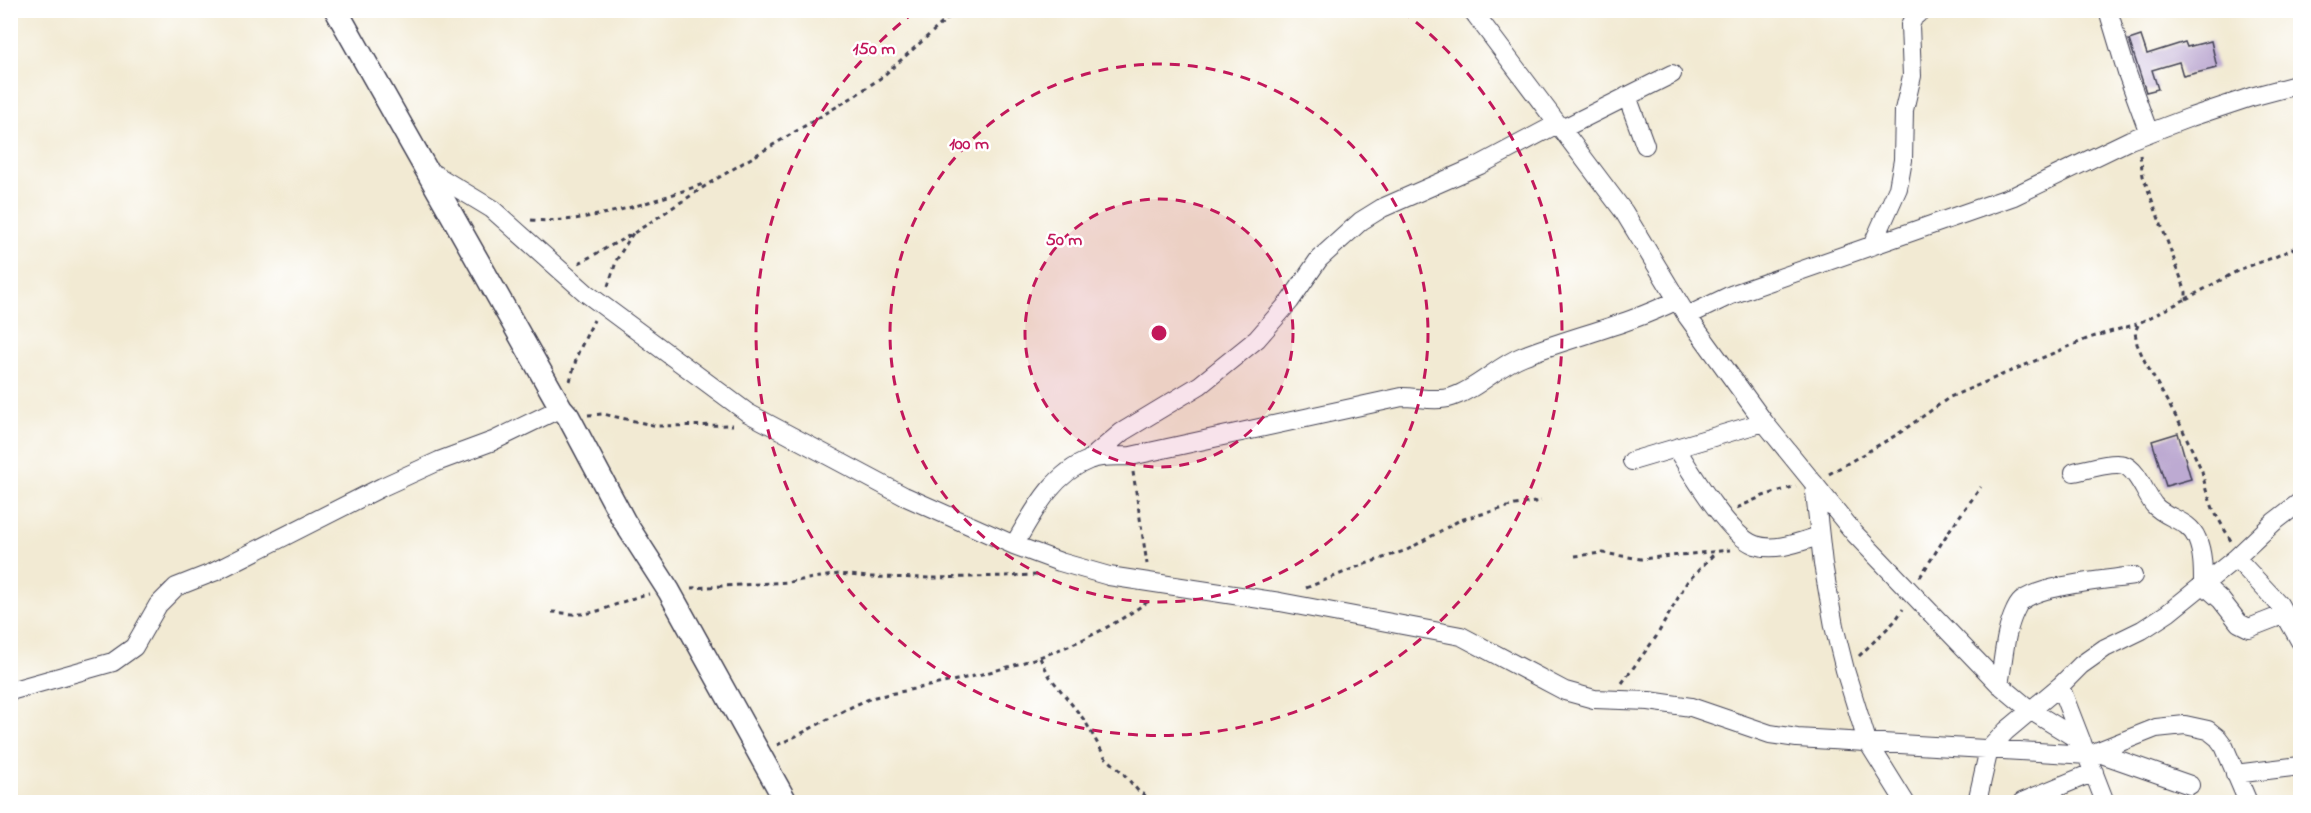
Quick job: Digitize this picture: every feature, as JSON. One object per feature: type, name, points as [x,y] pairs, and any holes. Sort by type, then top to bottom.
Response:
[{"type":"street","points":[[336,10],[423,167],[565,412],[624,521],[669,591],[786,802]]},
{"type":"street","points":[[1472,10],[1624,212],[1687,316],[1764,422],[1855,534],[1999,684],[2090,755]]},
{"type":"street","points":[[1872,246],[1898,188],[1903,160],[1904,110],[1912,76],[1910,24],[1922,10]]},
{"type":"street","points":[[2108,10],[2146,134]]},
{"type":"street","points":[[1014,545],[1040,502],[1055,484],[1122,432],[1200,385],[1257,339],[1290,300],[1319,259],[1361,221],[1382,208],[1480,165],[1672,74]]},
{"type":"street","points":[[1687,316],[1731,295],[2014,196],[2146,134],[2251,97],[2301,84]]},
{"type":"street","points":[[1627,96],[1645,145]]},
{"type":"street","points":[[423,167],[503,217],[515,231],[561,272],[602,305],[748,413],[904,496],[1014,545],[1069,565],[1109,576],[1280,602],[1461,636],[1565,691],[1594,699],[1649,701],[1691,707],[1770,734],[1797,738],[2090,755],[2190,785]]},
{"type":"street","points":[[1090,459],[1131,456],[1402,397],[1420,396],[1439,399],[1451,397],[1474,386],[1504,365],[1523,356],[1622,323],[1677,300]]},
{"type":"street","points":[[10,691],[113,662],[134,647],[158,605],[176,587],[214,572],[382,487],[440,461],[565,412]]},
{"type":"street","points":[[1632,461],[1764,422]]},
{"type":"street","points":[[1676,448],[1722,515],[1748,542],[1761,546],[1793,545],[1819,536]]},
{"type":"street","points":[[2074,472],[2112,465],[2126,465],[2133,471],[2156,508],[2176,518],[2192,530],[2202,559],[2203,584],[2221,600],[2239,623],[2249,627],[2285,614]]},
{"type":"street","points":[[1814,483],[1819,536],[1834,627],[1845,670],[1867,741],[1905,802]]},
{"type":"street","points":[[1977,802],[1989,749],[2030,710],[2060,686],[2081,664],[2105,648],[2161,618],[2238,556],[2274,522],[2301,502]]},
{"type":"street","points":[[2238,556],[2279,604],[2301,641]]},
{"type":"street","points":[[1999,684],[2007,634],[2014,611],[2022,600],[2053,589],[2133,576]]},
{"type":"street","points":[[2060,686],[2090,755],[2105,802]]},
{"type":"street","points":[[2022,802],[2090,755],[2156,728],[2186,725],[2208,730],[2218,738],[2248,802]]},
{"type":"street","points":[[2235,774],[2301,766]]},
{"type":"path","points":[[561,272],[634,233],[713,181],[863,90],[957,10]]},
{"type":"path","points":[[2146,134],[2140,158],[2143,176],[2186,292],[2186,299]]},
{"type":"path","points":[[503,217],[543,221],[586,216],[653,202],[713,181]]},
{"type":"path","points":[[634,233],[617,259],[602,305],[578,353],[565,412],[603,414],[650,425],[670,427],[734,425]]},
{"type":"path","points":[[1722,515],[1784,489],[1814,483],[1898,434],[1950,397],[2088,338],[2139,323],[2241,268],[2301,246]]},
{"type":"path","points":[[2139,323],[2135,332],[2146,364],[2181,426],[2202,471],[2214,511],[2238,556]]},
{"type":"path","points":[[1131,456],[1149,582]]},
{"type":"path","points":[[1845,670],[1895,621],[1903,610],[1909,592],[1981,487]]},
{"type":"path","points":[[1280,602],[1318,582],[1407,550],[1460,520],[1515,505],[1541,501]]},
{"type":"path","points":[[1575,556],[1603,552],[1641,559],[1761,546]]},
{"type":"path","points":[[1606,700],[1642,659],[1664,625],[1687,582],[1716,552]]},
{"type":"path","points":[[552,612],[580,614],[598,611],[636,596],[669,591],[789,582],[839,574],[868,577],[990,578],[1050,574]]},
{"type":"path","points":[[758,753],[805,733],[861,702],[875,697],[1009,668],[1071,646],[1136,610],[1169,586]]},
{"type":"path","points":[[1040,658],[1050,677],[1085,721],[1105,757],[1122,772],[1138,792],[1153,800],[1191,802]]},
{"type":"building","points":[[2141,36],[2147,54],[2185,42],[2187,47],[2211,41],[2217,68],[2183,76],[2179,62],[2152,70],[2158,89],[2146,92],[2129,40]]},
{"type":"building","points":[[2178,433],[2191,479],[2166,486],[2152,441]]}]
